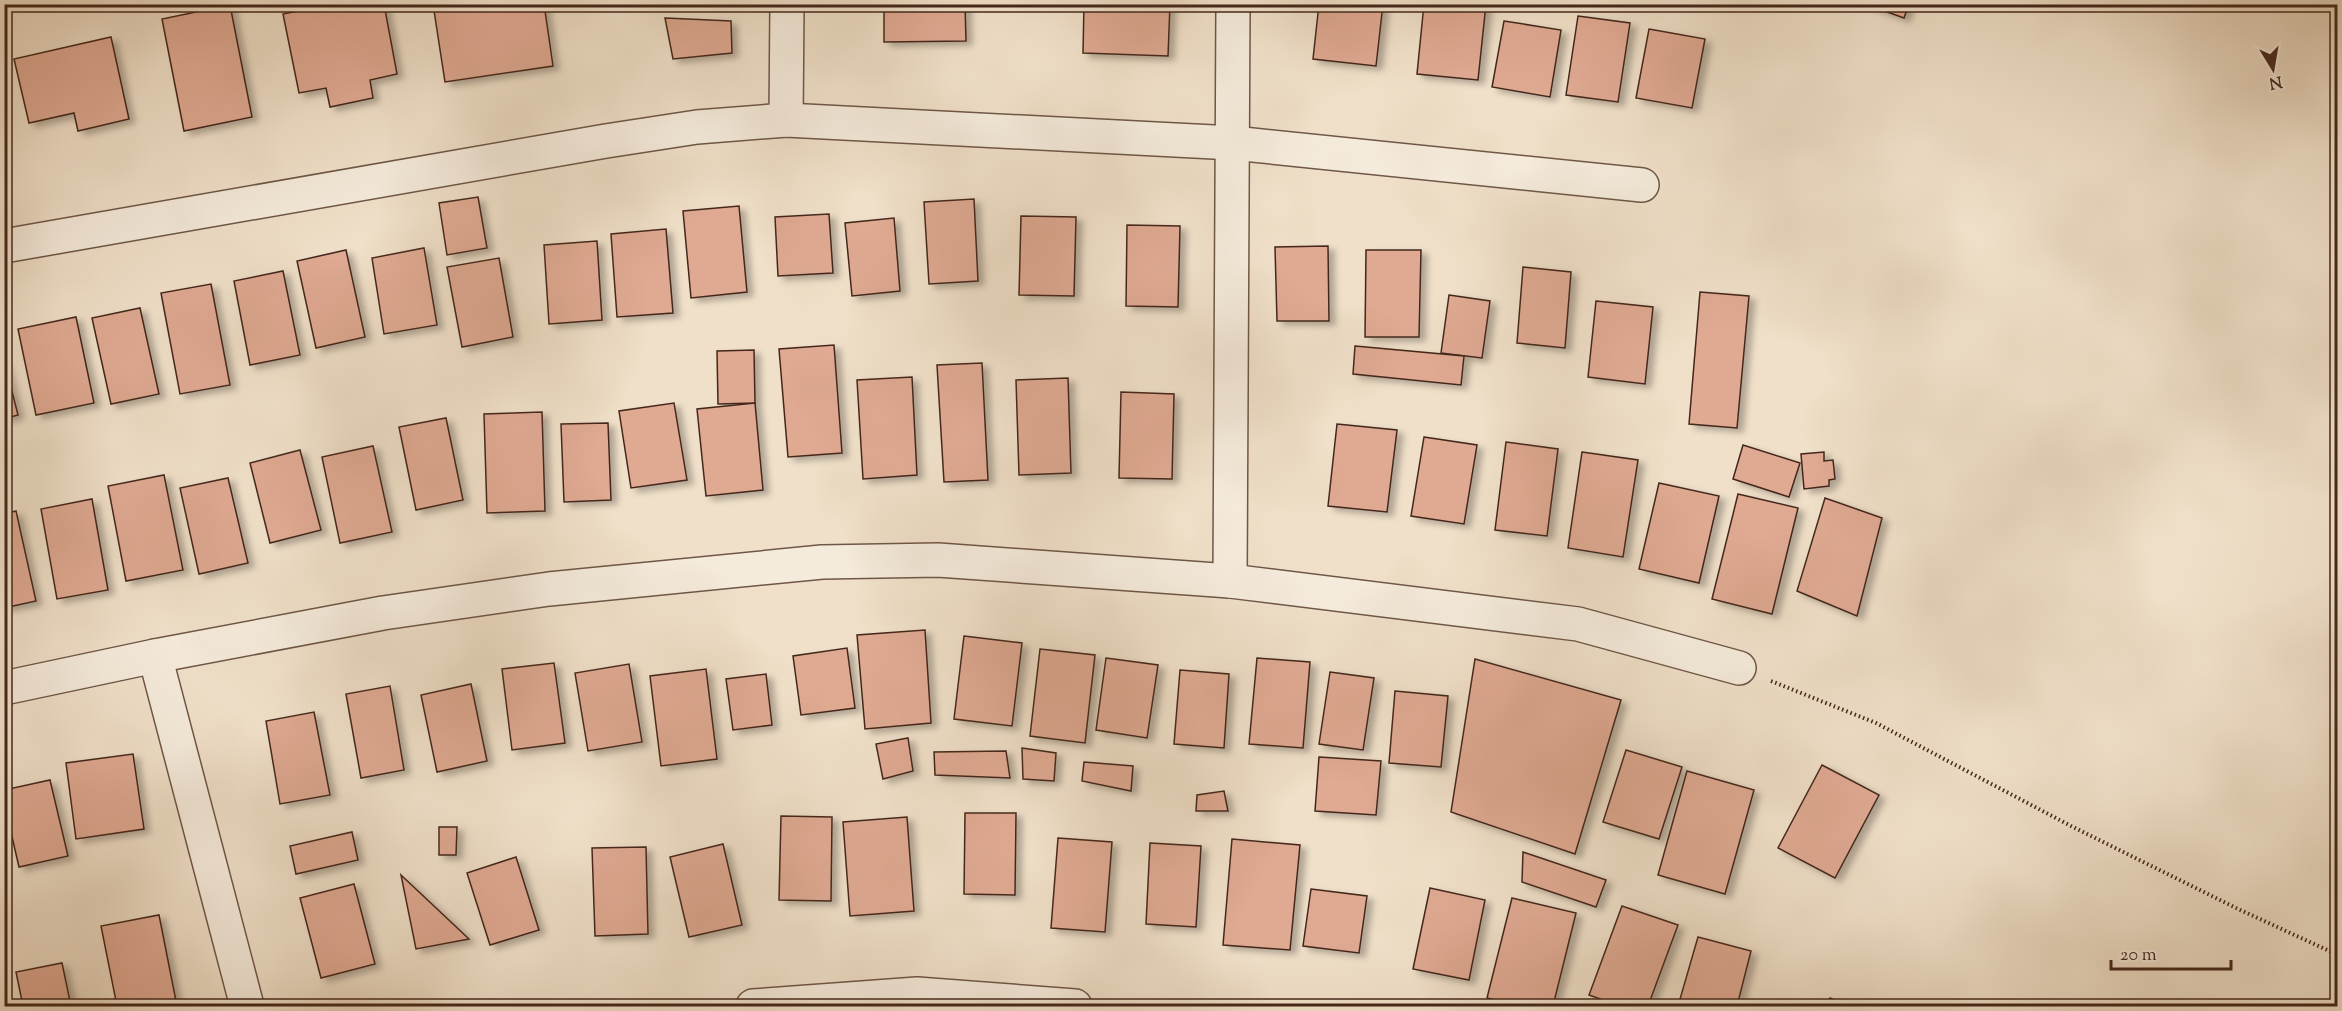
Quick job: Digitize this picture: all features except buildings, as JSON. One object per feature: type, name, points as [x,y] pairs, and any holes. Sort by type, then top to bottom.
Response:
[{"type":"street","points":[[786,120],[787,4]]},
{"type":"street","points":[[1230,581],[1233,4]]},
{"type":"street","points":[[4,246],[606,141],[697,127],[786,120],[1233,143],[1642,184]]},
{"type":"street","points":[[4,688],[155,656],[383,613],[538,591],[822,562],[938,560],[1230,581],[1578,624],[1739,669]]},
{"type":"street","points":[[155,656],[247,1006]]},
{"type":"street","points":[[753,1006],[917,994],[1075,1006]]},
{"type":"path","points":[[1739,669],[1876,723],[2071,826],[2337,955]]}]
